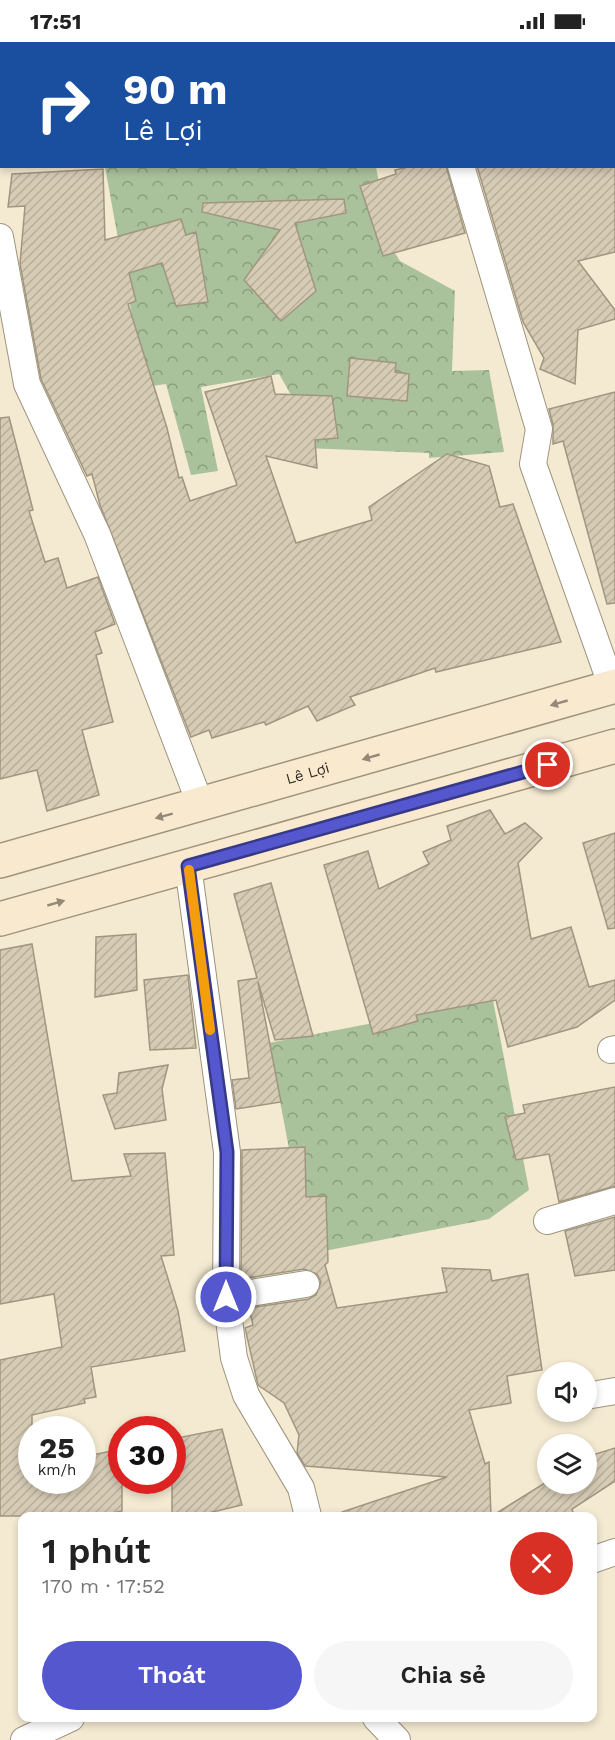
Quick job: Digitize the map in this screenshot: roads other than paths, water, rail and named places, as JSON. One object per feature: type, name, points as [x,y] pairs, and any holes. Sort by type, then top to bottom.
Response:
[{"type":"main road","name":"Lê Lợi","points":[[0,861],[201,806],[613,687]]},
{"type":"main road","points":[[0,919],[615,746]]},
{"type":"street","points":[[462,168],[539,429],[532,464],[613,687]]},
{"type":"street","points":[[0,237],[27,384],[97,534],[201,806]]},
{"type":"street","points":[[188,866],[227,1152],[226,1297],[234,1358],[246,1395],[301,1488],[308,1512]]},
{"type":"street","points":[[547,1221],[615,1201]]},
{"type":"street","points":[[226,1297],[306,1284]]},
{"type":"street","points":[[597,1394],[615,1391]]},
{"type":"street","points":[[597,1558],[615,1552]]},
{"type":"street","points":[[24,1740],[62,1722]]},
{"type":"street","points":[[380,1722],[397,1740]]}]
